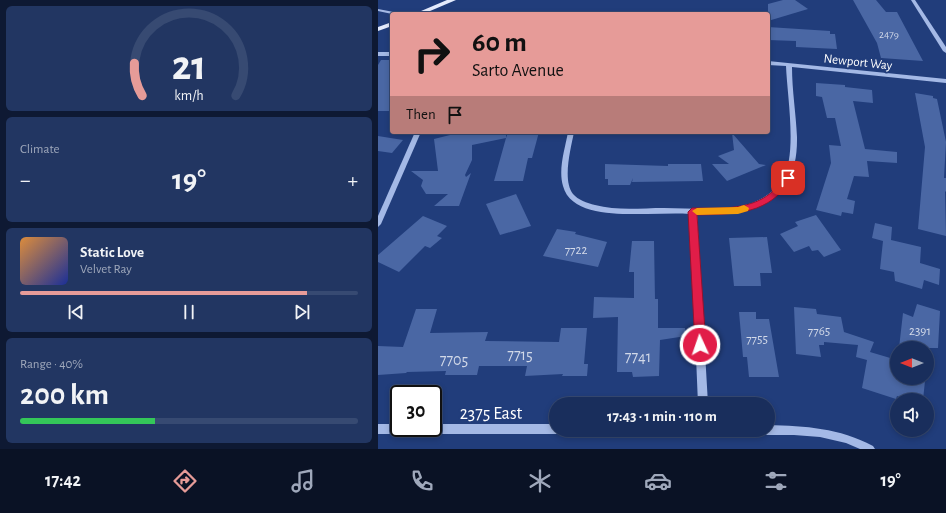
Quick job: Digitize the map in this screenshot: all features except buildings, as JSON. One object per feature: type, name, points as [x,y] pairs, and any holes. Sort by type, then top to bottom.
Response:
[{"type":"main road","points":[[422,12],[453,0]]},
{"type":"main road","points":[[378,29],[390,25]]},
{"type":"street","points":[[913,0],[946,51]]},
{"type":"street","points":[[378,10],[390,13]]},
{"type":"street","points":[[378,54],[390,54]]},
{"type":"street","name":"Newport Way","points":[[770,64],[946,81]]},
{"type":"street","points":[[571,134],[564,180],[566,189],[572,198],[584,205],[596,209],[614,211],[692,212],[738,210],[761,203],[778,192],[788,178],[792,164],[794,144],[789,65]]},
{"type":"street","points":[[378,224],[417,134]]},
{"type":"street","points":[[692,212],[703,397]]},
{"type":"street","name":"2375 East","points":[[378,429],[549,429]]},
{"type":"street","points":[[775,430],[814,432],[840,437],[870,449]]},
{"type":"slow traffic","points":[[697,211],[738,210],[744,208]]},
{"type":"route","points":[[700,345],[692,212],[738,210],[761,203],[778,192],[788,178]]}]
